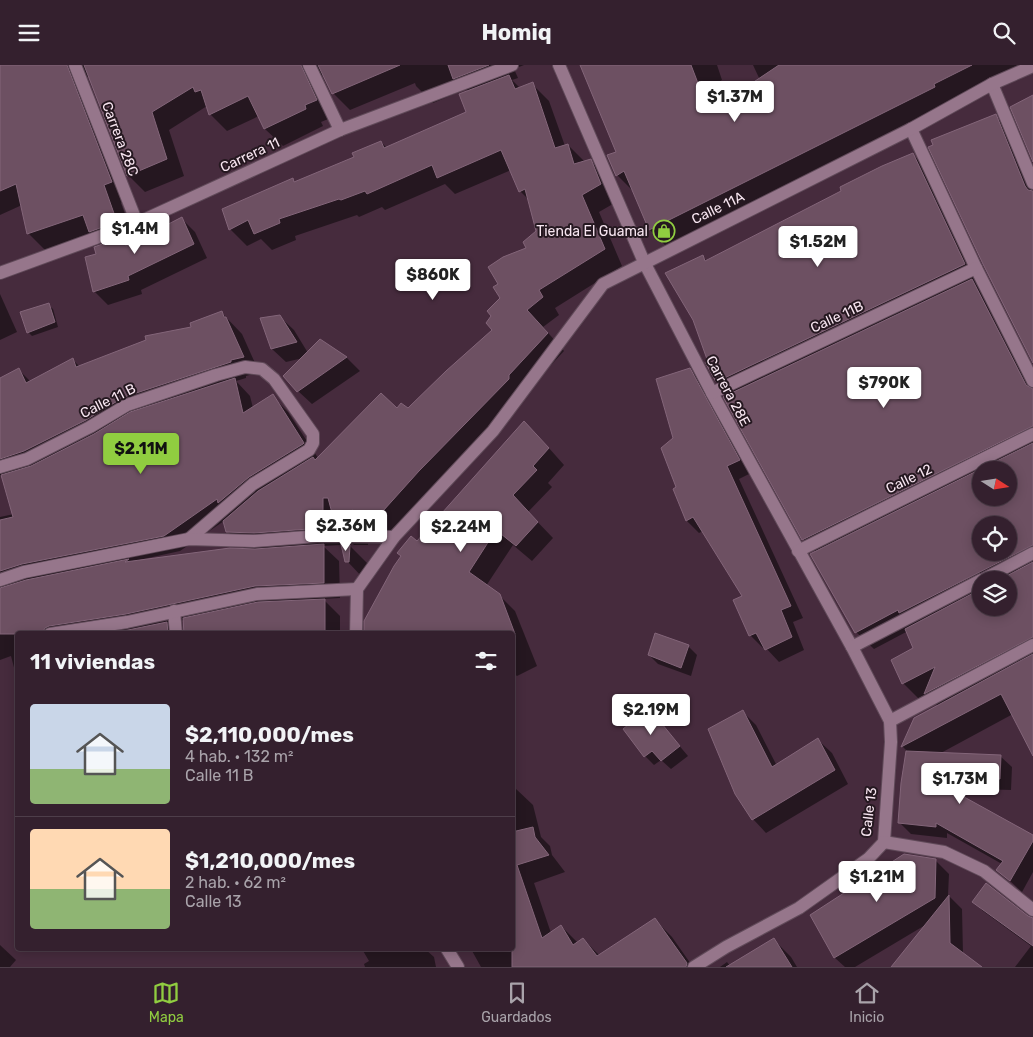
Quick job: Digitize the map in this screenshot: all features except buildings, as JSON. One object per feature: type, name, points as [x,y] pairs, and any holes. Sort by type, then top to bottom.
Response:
[{"type":"street","name":"Carrera 28C","points":[[75,65],[137,223]]},
{"type":"street","points":[[309,65],[340,130]]},
{"type":"street","name":"Carrera 11","points":[[0,273],[137,223],[340,130],[512,65]]},
{"type":"street","name":"Carrera 28E","points":[[559,65],[644,262],[712,393],[852,647],[890,721]]},
{"type":"street","name":"Calle 11A","points":[[394,537],[493,431],[603,284],[911,129],[992,84],[1033,65]]},
{"type":"street","points":[[992,84],[1033,183]]},
{"type":"street","points":[[911,129],[976,268],[1033,381]]},
{"type":"street","name":"Calle 11B","points":[[712,393],[976,268]]},
{"type":"street","name":"Calle 11 B","points":[[0,467],[27,459],[90,427],[127,405],[245,367],[262,369],[274,379],[313,434],[313,443],[309,450],[253,484],[189,539]]},
{"type":"street","name":"Calle 12","points":[[798,551],[1033,434]]},
{"type":"street","points":[[0,580],[24,572],[189,539],[254,541],[320,537],[394,537]]},
{"type":"street","points":[[356,631],[357,589],[394,537]]},
{"type":"street","points":[[998,571],[1033,553]]},
{"type":"street","points":[[852,647],[972,585]]},
{"type":"street","points":[[69,631],[127,622],[256,594],[357,589]]},
{"type":"street","points":[[174,611],[176,631]]},
{"type":"street","points":[[890,721],[1033,645]]},
{"type":"street","name":"Calle 13","points":[[694,967],[726,947],[799,908],[868,859],[884,841],[891,742],[890,721]]},
{"type":"street","points":[[884,841],[944,852],[984,871],[1033,910]]},
{"type":"street","points":[[448,951],[458,967]]},
{"type":"place","name":"Tienda El Guamal","points":[[664,231]]}]
